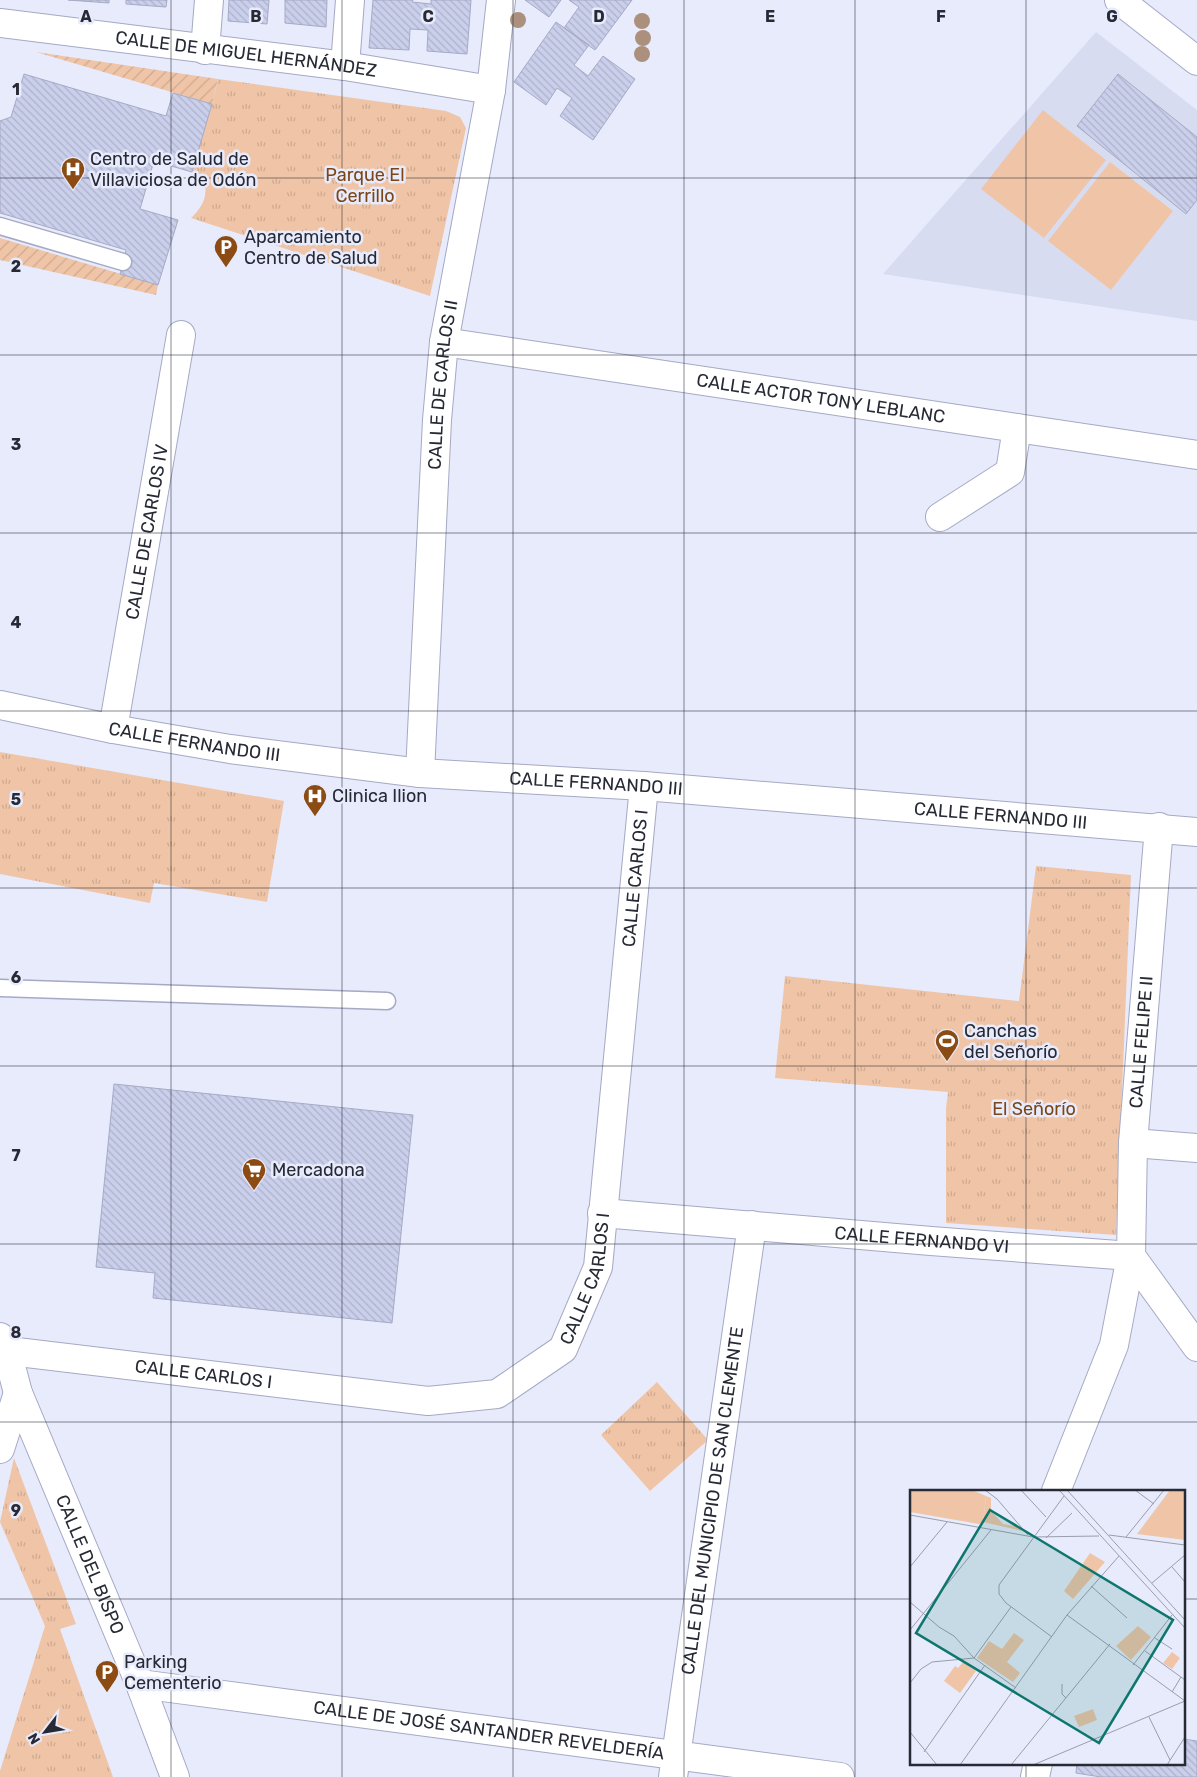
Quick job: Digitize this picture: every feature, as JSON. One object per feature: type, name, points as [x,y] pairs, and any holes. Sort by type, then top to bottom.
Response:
[{"type":"street","points":[[205,50],[209,0]]},
{"type":"street","points":[[345,66],[350,0]]},
{"type":"street","name":"CALLE DE CARLOS II","points":[[420,773],[436,420],[444,342],[491,90],[501,0]]},
{"type":"street","points":[[1119,0],[1197,60]]},
{"type":"street","name":"CALLE DE MIGUEL HERNÁNDEZ","points":[[0,23],[345,66],[491,90]]},
{"type":"street","name":"CALLE DE CARLOS IV","points":[[113,729],[181,335]]},
{"type":"street","name":"CALLE ACTOR TONY LEBLANC","points":[[444,342],[1197,455]]},
{"type":"street","points":[[940,517],[1010,472],[1017,428]]},
{"type":"street","name":"CALLE FERNANDO III","points":[[0,705],[113,729],[230,749],[420,773],[644,786],[1158,827],[1197,832]]},
{"type":"street","name":"CALLE CARLOS I","points":[[2,1346],[428,1401],[497,1394],[564,1349],[598,1267],[644,786]]},
{"type":"street","name":"CALLE FELIPE II","points":[[1056,1490],[1114,1345],[1131,1256],[1133,1143],[1158,827]]},
{"type":"street","points":[[1133,1143],[1197,1148]]},
{"type":"street","name":"CALLE FERNANDO VI","points":[[602,1213],[931,1242],[1131,1256]]},
{"type":"street","name":"CALLE DEL MUNICIPIO DE SAN CLEMENTE","points":[[675,1766],[752,1225]]},
{"type":"street","points":[[1131,1256],[1197,1346]]},
{"type":"street","name":"CALLE DEL BISPO","points":[[2,1346],[18,1393],[140,1684],[175,1777]]},
{"type":"street","points":[[0,1449],[18,1393]]},
{"type":"street","name":"CALLE DE JOSÉ SANTANDER REVELDERÍA","points":[[140,1684],[675,1766],[840,1777]]},
{"type":"street","points":[[1035,1777],[1038,1764]]},
{"type":"lane","points":[[0,226],[123,262]]},
{"type":"lane","points":[[0,988],[387,1001]]},
{"type":"shaded area","points":[[1096,32],[1197,110],[1197,321],[883,274]]},
{"type":"green space","points":[[36,52],[218,79],[212,104]]},
{"type":"green space","name":"Parque El Cerrillo","points":[[218,79],[446,111],[460,117],[466,128],[430,296],[191,218],[198,210],[205,195],[205,185],[192,172]]},
{"type":"green space","points":[[1043,110],[1106,160],[1044,238],[981,189]]},
{"type":"green space","points":[[1110,162],[1173,211],[1111,290],[1048,241]]},
{"type":"green space","points":[[0,238],[158,285],[156,295],[0,260]]},
{"type":"green space","points":[[0,752],[284,801],[267,902],[154,883],[150,903],[0,874]]},
{"type":"green space","name":"El Señorío","points":[[1036,866],[1131,875],[1116,1235],[946,1223],[946,1108],[948,1092],[775,1078],[785,976],[1019,1001]]},
{"type":"green space","points":[[657,1382],[708,1440],[650,1491],[601,1435]]},
{"type":"green space","points":[[14,1458],[76,1624],[60,1629],[113,1777],[0,1777],[0,1771],[45,1626],[0,1522]]},
{"type":"building","points":[[68,0],[109,0],[109,3]]},
{"type":"building","points":[[126,0],[167,0],[166,7],[126,4]]},
{"type":"building","points":[[229,0],[269,0],[267,24],[228,21]]},
{"type":"building","points":[[285,0],[327,0],[326,27],[285,23]]},
{"type":"building","points":[[373,0],[413,0],[412,2],[431,4],[431,0],[471,0],[467,54],[427,51],[428,30],[410,29],[409,50],[369,48]]},
{"type":"building","points":[[525,0],[561,0],[549,17]]},
{"type":"building","points":[[569,0],[632,0],[595,50],[564,28],[579,7]]},
{"type":"building","points":[[556,22],[589,45],[574,65],[588,76],[603,56],[635,79],[593,140],[560,116],[572,98],[557,88],[546,105],[514,82]]},
{"type":"building","name":"Centro de Salud de Villaviciosa de Odón","points":[[24,74],[166,116],[173,93],[212,104],[192,172],[154,161],[140,209],[178,220],[158,285],[120,274],[126,250],[0,213],[0,121],[11,117]]},
{"type":"building","points":[[1118,74],[1197,137],[1197,200],[1186,214],[1077,126]]},
{"type":"building","name":"Mercadona","points":[[114,1084],[413,1115],[392,1323],[153,1298],[155,1273],[96,1267]]},
{"type":"building","points":[[1184,1739],[1197,1741],[1197,1777],[1101,1777],[1076,1773],[1077,1764],[1184,1764]]},
{"type":"place","name":"Centro de Salud de Villaviciosa de Odón","points":[[73,190]]},
{"type":"place","name":"Aparcamiento Centro de Salud","points":[[226,268]]},
{"type":"place","name":"Clinica Ilion","points":[[315,817]]},
{"type":"place","name":"Canchas del Señorío","points":[[947,1062]]},
{"type":"place","name":"Mercadona","points":[[254,1191]]},
{"type":"place","name":"Parking Cementerio","points":[[107,1693]]}]
